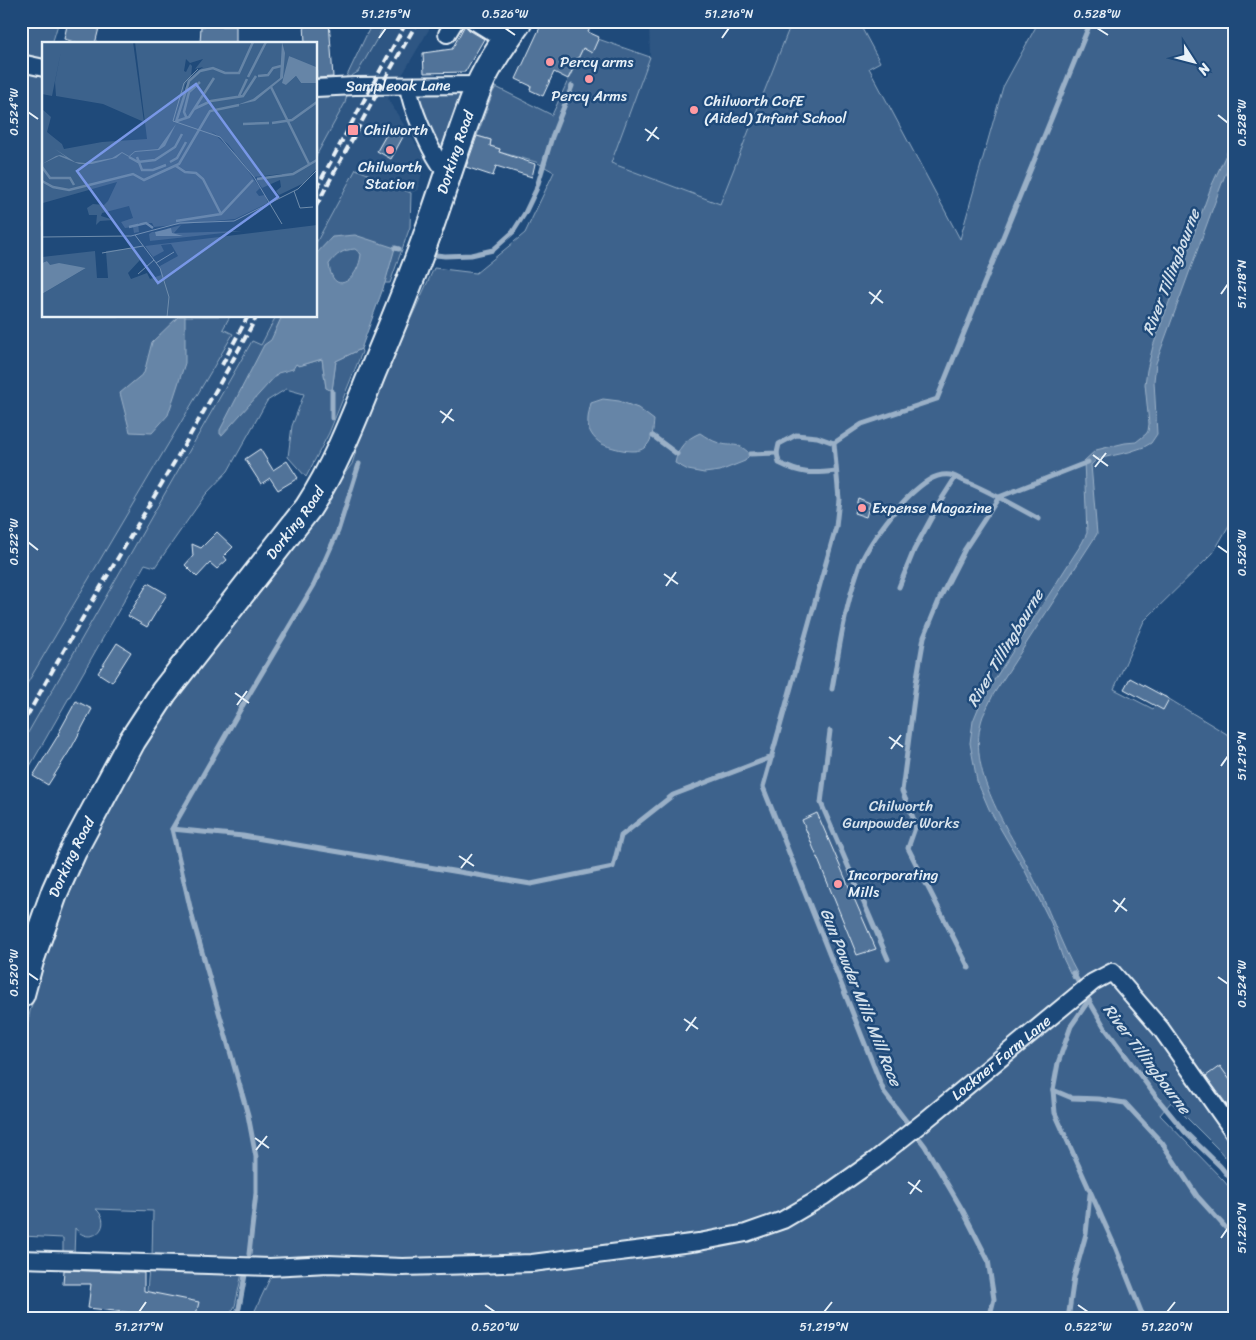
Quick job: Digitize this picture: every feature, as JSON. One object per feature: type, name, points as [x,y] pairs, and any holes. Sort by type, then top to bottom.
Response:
[{"type":"main road","name":"Dorking Road","points":[[21,994],[30,961],[72,851],[132,741],[164,692],[308,508],[340,450],[425,243],[480,84],[512,31]]},
{"type":"street","points":[[474,21],[512,31]]},
{"type":"street","points":[[21,63],[42,68]]},
{"type":"street","name":"Sampleoak Lane","points":[[318,88],[480,84]]},
{"type":"street","points":[[408,86],[413,107],[435,156],[440,164],[451,167]]},
{"type":"street","name":"Lockner Farm Lane","points":[[21,1259],[261,1267],[328,1264],[402,1267],[532,1263],[699,1242],[746,1233],[783,1220],[824,1196],[875,1160],[1092,982],[1112,972],[1161,1028],[1235,1134]]},
{"type":"shaded area","points":[[387,21],[434,21],[388,99],[425,159],[418,190],[411,193],[356,169],[318,239],[318,130],[336,99],[346,97]]},
{"type":"shaded area","name":"Chilworth CofE (Aided) Infant School","points":[[649,21],[792,21],[720,204],[611,163],[650,57]]},
{"type":"shaded area","points":[[1235,140],[1235,159],[1225,175],[1156,363],[1154,381],[1157,434],[1151,443],[1144,447],[1097,459],[1091,465],[1097,534],[993,695],[983,716],[979,736],[979,757],[992,799],[1038,887],[1078,975],[1073,979],[1062,956],[1051,923],[1024,869],[989,809],[977,781],[970,743],[973,721],[982,699],[1087,533],[1084,461],[1096,450],[1136,442],[1148,431],[1145,384],[1153,346],[1211,187],[1228,150]]},
{"type":"shaded area","points":[[355,235],[395,248],[385,283],[361,349],[336,361],[332,391],[326,388],[322,359],[299,366],[296,364],[293,369],[278,373],[222,435],[220,434],[220,430],[264,345],[271,340],[281,318],[318,318],[318,252],[332,237]],"holes":[[[355,249],[361,254],[356,271],[346,282],[340,283],[335,281],[331,275],[329,264],[340,253]]]},
{"type":"shaded area","points":[[177,318],[185,318],[185,363],[168,415],[152,433],[130,432],[120,393],[144,373],[152,342]]},
{"type":"shaded area","points":[[211,318],[276,318],[21,781],[21,661]]},
{"type":"shaded area","points":[[603,399],[619,401],[638,408],[654,420],[651,439],[644,448],[635,451],[617,449],[602,444],[594,438],[588,426],[589,410],[591,403]]},
{"type":"shaded area","points":[[700,433],[716,442],[741,447],[750,454],[745,461],[720,471],[704,473],[688,470],[675,463],[678,452],[683,444]]},
{"type":"green space","points":[[21,21],[59,21],[53,42],[42,42],[42,318],[229,318],[223,329],[233,334],[21,694]]},
{"type":"green space","points":[[373,21],[387,21],[358,72],[345,80]]},
{"type":"green space","name":"Chilworth Gunpowder Works","points":[[792,21],[861,21],[859,23],[880,62],[869,68],[960,239],[1003,87],[1039,21],[1235,21],[1235,515],[1213,553],[1144,621],[1114,689],[1153,709],[1164,696],[1235,739],[1235,1168],[1171,1102],[1160,1115],[1235,1194],[1235,1319],[251,1319],[273,1272],[556,1267],[653,1257],[766,1236],[805,1213],[780,1214],[719,1233],[532,1256],[402,1260],[243,1261],[152,1258],[153,1211],[96,1209],[103,1222],[102,1228],[93,1235],[87,1236],[81,1234],[75,1228],[74,1255],[63,1255],[63,1238],[21,1236],[21,1058],[30,1011],[64,906],[106,812],[145,738],[352,464],[368,412],[434,268],[476,273],[525,233],[554,172],[536,162],[499,152],[500,149],[490,146],[491,140],[477,136],[496,87],[552,115],[583,48],[592,52],[598,39],[650,57],[611,163],[720,204]]},
{"type":"green space","points":[[480,85],[440,164],[409,93]]},
{"type":"green space","points":[[349,86],[345,103],[318,152],[318,88]]},
{"type":"green space","points":[[356,169],[411,193],[410,227],[390,283],[385,283],[318,308],[318,239]]},
{"type":"green space","points":[[275,318],[312,318],[288,359],[299,366],[322,359],[326,388],[332,390],[336,361],[361,349],[362,352],[329,433],[306,477],[288,457],[292,426],[304,394],[286,389],[267,401],[228,471],[206,494],[155,567],[145,564],[21,782],[21,745],[252,341],[261,345]]},
{"type":"green space","points":[[149,1268],[242,1273],[235,1306],[227,1319],[139,1319],[147,1291]]},
{"type":"building","points":[[68,21],[90,21],[100,24],[96,42],[75,42],[64,39]]},
{"type":"building","points":[[329,21],[333,77],[318,78],[318,42],[305,42],[304,22]]},
{"type":"building","name":"Percy arms","points":[[543,21],[576,21],[590,28],[588,32],[599,37],[592,53],[583,48],[568,79],[554,72],[543,96],[530,90],[531,86],[516,79]]},
{"type":"building","points":[[465,25],[469,30],[484,39],[465,72],[424,73],[423,53],[452,49]]},
{"type":"building","points":[[201,26],[236,26],[236,42],[200,42]]},
{"type":"building","name":"Chilworth Station","points":[[390,128],[404,135],[391,159],[377,151]]},
{"type":"building","points":[[477,136],[491,140],[490,146],[500,149],[499,152],[535,164],[532,177],[496,166],[493,176],[466,167]]},
{"type":"building","points":[[260,449],[273,470],[287,461],[298,478],[278,490],[270,478],[261,484],[245,459]]},
{"type":"building","name":"Expense Magazine","points":[[858,498],[870,503],[866,517],[854,513]]},
{"type":"building","points":[[217,532],[233,547],[224,556],[227,560],[217,569],[210,563],[197,577],[185,565],[193,556],[192,544],[201,548]]},
{"type":"building","points":[[148,583],[167,594],[147,627],[128,616]]},
{"type":"building","points":[[117,643],[131,652],[112,682],[98,673]]},
{"type":"building","points":[[1130,678],[1169,699],[1163,710],[1124,689]]},
{"type":"building","points":[[76,701],[92,709],[72,747],[48,785],[33,776],[59,734]]},
{"type":"building","name":"Incorporating Mills","points":[[817,813],[876,949],[857,955],[802,820]]},
{"type":"building","points":[[1220,1066],[1235,1087],[1235,1116],[1206,1076]]},
{"type":"building","points":[[64,1270],[144,1273],[144,1291],[199,1302],[195,1319],[158,1319],[159,1316],[88,1308],[91,1284],[63,1284]]},
{"type":"waterway","name":"River Tillingbourne","points":[[989,1319],[994,1299],[988,1260],[963,1211],[925,1146],[884,1092],[763,787],[836,527],[839,499],[834,443],[862,424],[937,399],[1091,21]]},
{"type":"waterway","points":[[436,255],[471,255],[493,250],[513,232],[536,190],[552,137],[572,86]]},
{"type":"waterway","points":[[395,248],[399,249]]},
{"type":"waterway","points":[[332,391],[332,418]]},
{"type":"waterway","points":[[750,454],[777,453],[779,444],[796,435],[817,437],[834,443]]},
{"type":"waterway","points":[[653,436],[677,454]]},
{"type":"waterway","points":[[777,453],[779,463],[800,471],[813,473],[836,471]]},
{"type":"waterway","points":[[969,968],[908,848],[916,825],[902,791],[924,637],[940,598],[965,549],[999,497],[1088,462]]},
{"type":"waterway","points":[[249,1254],[256,1193],[256,1157],[248,1115],[193,920],[172,829],[314,585],[338,531],[359,464]]},
{"type":"waterway","points":[[832,689],[846,614],[858,570],[867,551],[888,520],[919,487],[933,478],[950,475],[983,489],[1039,519]]},
{"type":"waterway","points":[[899,587],[914,550],[955,478]]},
{"type":"waterway","points":[[830,731],[821,803],[888,959]]},
{"type":"waterway","points":[[172,829],[243,836],[531,884],[613,867],[621,836],[673,795],[772,757]]},
{"type":"waterway","name":"River Tillingbourne","points":[[1073,973],[1105,1028],[1157,1098],[1185,1132],[1220,1166],[1235,1184]]},
{"type":"waterway","points":[[1089,1000],[1071,1026],[1058,1063],[1053,1090],[1055,1113],[1116,1249],[1144,1319]]},
{"type":"waterway","points":[[1053,1090],[1072,1098],[1099,1099],[1125,1103],[1162,1143],[1197,1196],[1235,1238]]},
{"type":"waterway","points":[[1068,1319],[1074,1277],[1086,1234],[1090,1194]]},
{"type":"waterway","points":[[234,1319],[239,1308],[245,1275]]},
{"type":"railway","points":[[318,185],[407,21]]},
{"type":"railway","points":[[318,202],[418,21]]},
{"type":"railway","points":[[222,365],[247,318]]},
{"type":"railway","points":[[21,727],[256,318]]},
{"type":"place","name":"Percy arms","points":[[550,62]]},
{"type":"place","name":"Percy Arms","points":[[589,79]]},
{"type":"place","name":"Chilworth CofE (Aided) Infant School","points":[[694,110]]},
{"type":"place","name":"Chilworth","points":[[353,130]]},
{"type":"place","name":"Chilworth Station","points":[[390,150]]},
{"type":"place","name":"Expense Magazine","points":[[862,508]]},
{"type":"place","name":"Incorporating Mills","points":[[838,884]]},
{"type":"water label","name":"Gun Powder Mills Mill Race","points":[[861,997]]}]
